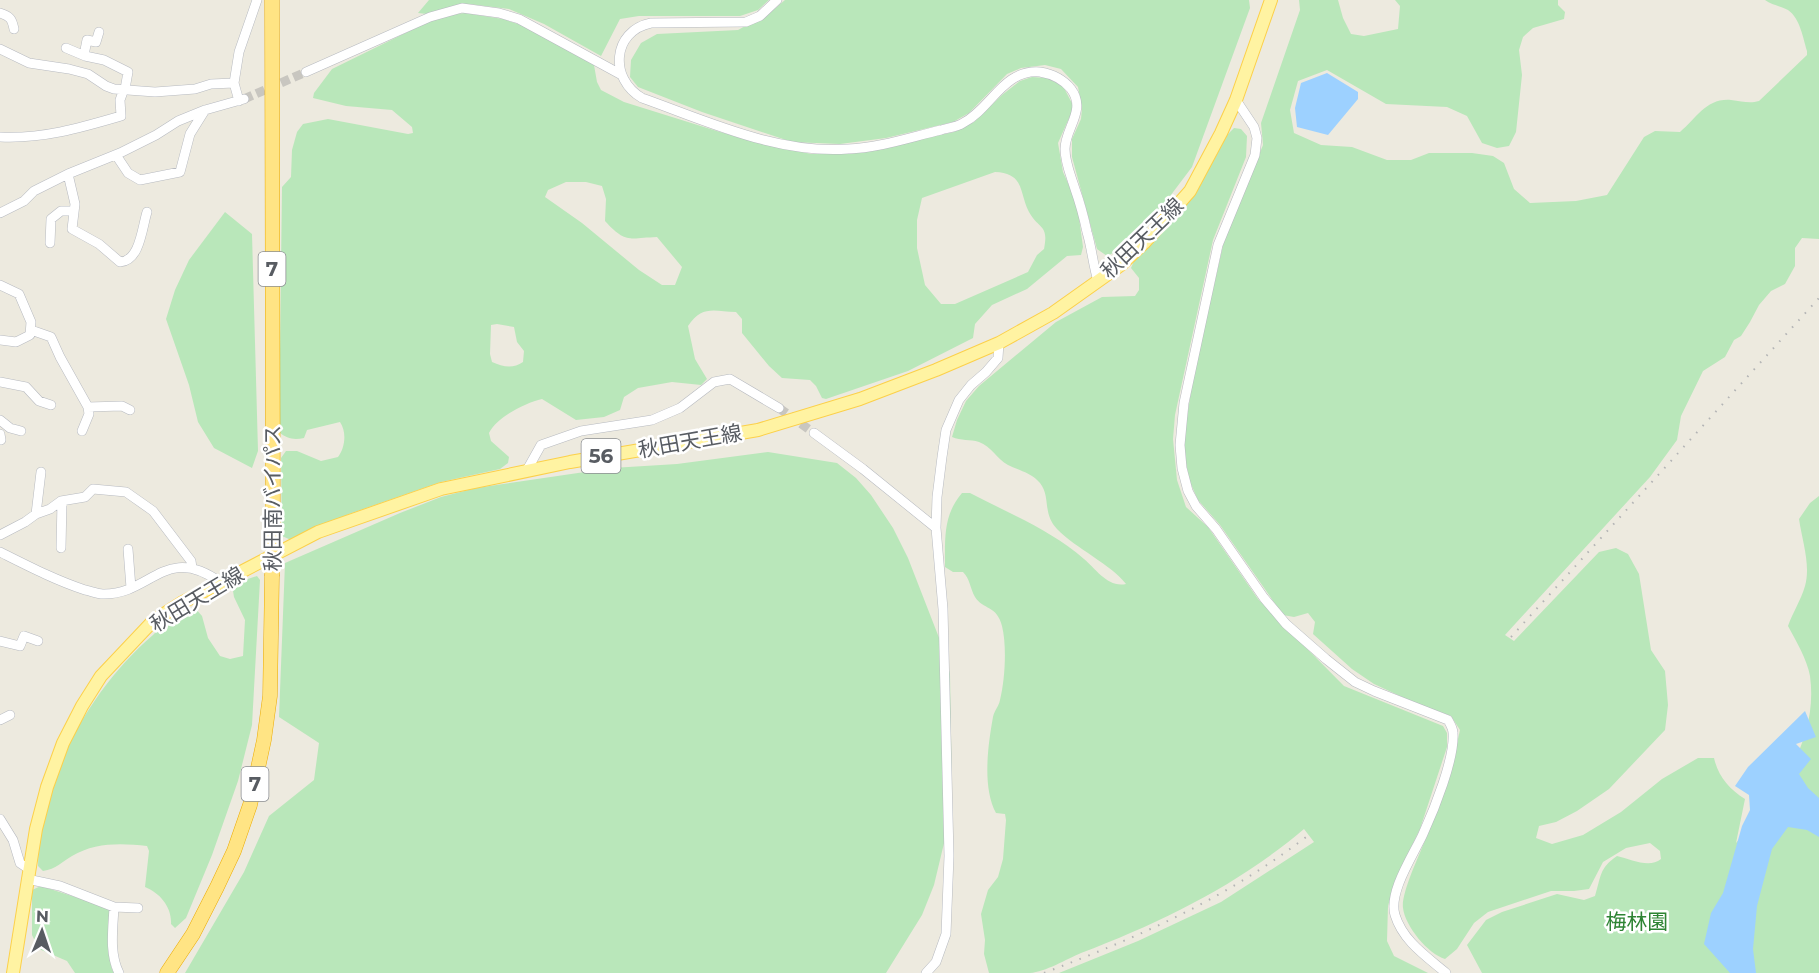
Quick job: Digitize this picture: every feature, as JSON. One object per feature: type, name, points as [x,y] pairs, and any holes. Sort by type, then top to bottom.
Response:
[{"type":"highway","name":"秋田南バイパス","points":[[167,973],[193,934],[234,851],[250,805],[264,740],[270,696],[273,538],[272,0]]},
{"type":"main road","name":"秋田天王線","points":[[14,969],[36,829],[47,787],[63,743],[101,676],[153,621],[220,582],[318,532],[441,489],[527,470],[758,430],[860,399],[999,343],[1053,313],[1122,264],[1190,191],[1236,100],[1271,0]]},
{"type":"street","points":[[0,213],[12,209],[34,191],[68,174],[116,155],[178,122],[205,110],[242,100],[234,83],[239,52],[257,0]]},
{"type":"street","points":[[620,74],[623,44],[640,26],[651,23],[747,21],[760,16],[777,0]]},
{"type":"street","points":[[306,72],[430,17],[462,8],[499,13],[519,19],[620,74],[630,90],[642,98],[763,140],[798,147],[848,149],[890,142],[964,123],[1009,81],[1021,74],[1050,73],[1072,90],[1077,104],[1075,120],[1067,135],[1065,149],[1098,281]]},
{"type":"street","points":[[0,13],[9,15],[14,29]]},
{"type":"street","points":[[84,55],[87,40],[96,42],[99,32]]},
{"type":"street","points":[[0,137],[20,138],[49,135],[121,116],[120,100],[128,72],[104,60],[66,48]]},
{"type":"street","points":[[0,49],[29,63],[88,74],[106,86],[124,89],[155,92],[234,83]]},
{"type":"street","points":[[1236,100],[1254,127],[1257,138],[1255,155],[1218,244],[1184,403],[1180,445],[1182,468],[1188,492],[1196,507],[1216,529],[1264,598],[1286,624],[1355,682],[1397,702],[1448,720],[1453,730],[1447,769],[1424,833],[1407,866],[1396,895],[1394,912],[1412,944],[1446,973]]},
{"type":"street","points":[[116,155],[128,173],[140,180],[180,172],[190,134],[205,110]]},
{"type":"street","points":[[68,174],[75,204],[72,229],[99,244],[120,262],[132,258],[147,212]]},
{"type":"street","points":[[0,203],[12,209]]},
{"type":"street","points":[[50,243],[51,219],[61,211],[73,211]]},
{"type":"street","points":[[0,285],[19,294],[29,315],[31,330],[30,335],[16,342],[0,340]]},
{"type":"street","points":[[31,330],[51,337],[88,407],[89,414],[82,431]]},
{"type":"street","points":[[926,973],[936,962],[946,934],[949,856],[943,609],[936,528],[937,497],[946,430],[959,400],[998,358],[999,343]]},
{"type":"street","points":[[527,470],[541,445],[581,431],[652,420],[680,408],[714,382],[730,380],[779,408]]},
{"type":"street","points":[[0,382],[26,387],[39,401],[51,405]]},
{"type":"street","points":[[88,407],[116,405],[130,410]]},
{"type":"street","points":[[0,420],[10,428],[21,431]]},
{"type":"street","points":[[814,433],[936,528]]},
{"type":"street","points":[[36,514],[41,472]]},
{"type":"street","points":[[0,536],[63,501],[85,497],[93,489],[126,492],[153,511],[191,561],[192,568]]},
{"type":"street","points":[[61,548],[63,501]]},
{"type":"street","points":[[128,549],[130,588]]},
{"type":"street","points":[[0,552],[60,582],[101,594],[120,593],[160,572],[192,568],[220,582]]},
{"type":"street","points":[[0,641],[20,646],[24,636],[38,641]]},
{"type":"street","points":[[0,720],[10,715]]},
{"type":"street","points":[[0,819],[13,840],[20,863],[28,874],[114,907],[138,908]]},
{"type":"street","points":[[114,907],[112,950],[119,973]]},
{"type":"green space","points":[[429,0],[769,0],[758,10],[740,16],[639,16],[620,19],[601,56],[544,24],[509,9],[469,4],[427,14],[418,13]]},
{"type":"green space","points":[[785,0],[1249,0],[1250,8],[1192,167],[1149,224],[1117,251],[1107,256],[1097,249],[1072,157],[1072,139],[1081,119],[1082,108],[1078,87],[1061,69],[1045,65],[1021,68],[1007,74],[969,113],[953,122],[886,138],[840,144],[792,142],[702,112],[638,87],[630,77],[631,60],[641,43],[657,34],[738,30],[771,12]]},
{"type":"green space","name":"梅林園","points":[[1299,0],[1338,0],[1351,34],[1364,36],[1398,29],[1400,6],[1395,0],[1558,0],[1558,5],[1565,12],[1564,19],[1533,28],[1523,37],[1519,50],[1522,75],[1516,132],[1509,146],[1497,148],[1482,143],[1467,116],[1447,107],[1386,104],[1327,70],[1298,81],[1290,110],[1294,133],[1321,145],[1352,147],[1387,160],[1411,160],[1429,153],[1472,153],[1493,156],[1504,163],[1514,189],[1530,203],[1576,201],[1607,195],[1644,137],[1655,131],[1680,132],[1702,110],[1715,102],[1722,100],[1759,101],[1807,55],[1801,29],[1792,14],[1765,0],[1819,0],[1819,239],[1802,238],[1795,248],[1795,266],[1785,284],[1771,291],[1759,305],[1741,336],[1734,340],[1725,357],[1703,371],[1681,416],[1677,440],[1650,477],[1505,635],[1514,641],[1599,552],[1616,548],[1628,554],[1639,574],[1651,650],[1665,671],[1668,705],[1665,730],[1609,789],[1577,811],[1556,822],[1539,826],[1536,838],[1552,844],[1583,835],[1621,812],[1662,779],[1698,758],[1714,758],[1725,782],[1745,799],[1736,843],[1766,807],[1791,767],[1808,723],[1811,700],[1809,670],[1788,626],[1807,578],[1807,561],[1799,519],[1810,503],[1819,496],[1819,973],[1482,973],[1467,945],[1486,920],[1502,912],[1557,894],[1584,900],[1595,896],[1604,869],[1617,856],[1645,863],[1661,859],[1660,851],[1650,843],[1626,848],[1603,862],[1589,889],[1551,891],[1488,912],[1474,923],[1457,949],[1445,959],[1425,945],[1408,923],[1403,908],[1405,894],[1444,787],[1460,730],[1451,716],[1374,684],[1352,669],[1313,634],[1315,622],[1308,613],[1294,617],[1283,615],[1220,525],[1198,500],[1190,482],[1184,454],[1193,378],[1224,241],[1263,145],[1261,123],[1300,10]]},
{"type":"green space","points":[[465,13],[503,19],[530,28],[594,65],[601,90],[624,102],[720,132],[811,154],[851,154],[954,132],[974,122],[1020,81],[1032,77],[1047,78],[1063,86],[1074,107],[1058,143],[1063,172],[1077,203],[1083,247],[1081,255],[1067,256],[1027,289],[992,305],[975,324],[973,338],[908,371],[826,399],[822,398],[810,380],[782,378],[769,366],[742,333],[742,319],[736,312],[714,310],[703,312],[688,326],[695,359],[707,379],[701,385],[672,382],[638,388],[624,397],[620,410],[604,417],[576,420],[542,399],[528,404],[505,416],[489,433],[491,441],[509,457],[508,463],[500,469],[441,482],[349,514],[291,540],[282,536],[281,458],[286,451],[297,451],[321,461],[338,457],[344,440],[344,430],[340,422],[307,430],[304,438],[300,439],[288,438],[279,432],[282,187],[291,177],[292,150],[297,132],[303,124],[328,119],[413,133],[412,127],[392,110],[346,106],[313,98],[314,93],[332,69],[440,16]],"holes":[[[995,172],[1005,173],[1012,176],[1020,185],[1029,212],[1044,231],[1044,249],[1037,255],[1028,272],[955,304],[941,304],[925,285],[917,248],[917,220],[922,198]],[[566,182],[586,182],[602,186],[606,199],[605,221],[618,233],[628,238],[657,237],[682,267],[675,285],[662,285],[639,270],[582,223],[545,197],[548,190]],[[491,325],[514,327],[517,342],[524,351],[523,362],[515,366],[492,362]]]},
{"type":"green space","points":[[1234,128],[1241,129],[1247,136],[1246,157],[1213,240],[1175,415],[1173,439],[1177,480],[1186,507],[1208,527],[1258,599],[1344,686],[1443,726],[1447,733],[1447,747],[1420,829],[1397,876],[1388,906],[1387,941],[1394,956],[1428,973],[1059,973],[1138,941],[1221,902],[1314,842],[1304,829],[1253,868],[1170,915],[1042,970],[1030,973],[989,973],[984,954],[985,940],[981,914],[988,890],[998,877],[1003,859],[1006,820],[1005,814],[996,813],[992,803],[987,766],[993,717],[1003,683],[1005,643],[997,614],[978,601],[963,572],[953,572],[945,567],[946,528],[951,510],[962,493],[970,493],[1058,539],[1108,580],[1126,584],[1112,570],[1057,529],[1052,523],[1043,488],[1037,480],[1008,465],[983,444],[952,437],[966,401],[979,386],[1056,322],[1102,297],[1135,296],[1139,290],[1139,278],[1131,268],[1134,261],[1186,204],[1227,135]]},
{"type":"green space","points":[[225,212],[252,234],[258,451],[252,468],[214,448],[198,422],[189,385],[166,319],[175,290],[189,260]]},
{"type":"green space","points":[[768,452],[837,463],[856,478],[871,495],[893,528],[908,558],[943,648],[950,674],[952,793],[945,839],[934,885],[922,915],[886,973],[185,973],[244,872],[269,816],[314,780],[319,743],[279,717],[285,563],[400,513],[441,497],[476,488],[612,468],[677,464]]},
{"type":"green space","points":[[257,576],[260,580],[252,725],[238,781],[212,855],[186,918],[175,928],[171,924],[164,901],[145,887],[149,851],[147,846],[118,844],[90,848],[43,871],[38,866],[40,834],[47,802],[58,770],[89,709],[108,682],[130,657],[162,627],[178,614],[189,609],[195,608],[202,616],[208,638],[220,656],[230,659],[243,656],[245,620],[233,591],[242,581]]},
{"type":"green space","points":[[41,886],[106,907],[111,913],[110,960],[114,973],[75,973],[67,961],[39,949],[32,935],[32,890]]},
{"type":"water","points":[[1327,73],[1358,92],[1358,99],[1328,135],[1297,127],[1295,108],[1301,83]]},
{"type":"water","points":[[1805,711],[1816,737],[1796,744],[1811,759],[1799,774],[1808,788],[1819,798],[1819,837],[1807,830],[1788,827],[1772,849],[1757,906],[1753,949],[1756,973],[1730,973],[1704,944],[1711,913],[1723,893],[1742,826],[1750,810],[1749,795],[1735,786],[1748,767]]},
{"type":"tunnel","points":[[244,99],[306,72]]},
{"type":"tunnel","points":[[779,408],[814,433]]},
{"type":"railway","points":[[1511,637],[1819,298]]},
{"type":"railway","points":[[1044,973],[1183,914],[1247,878],[1310,834]]}]
